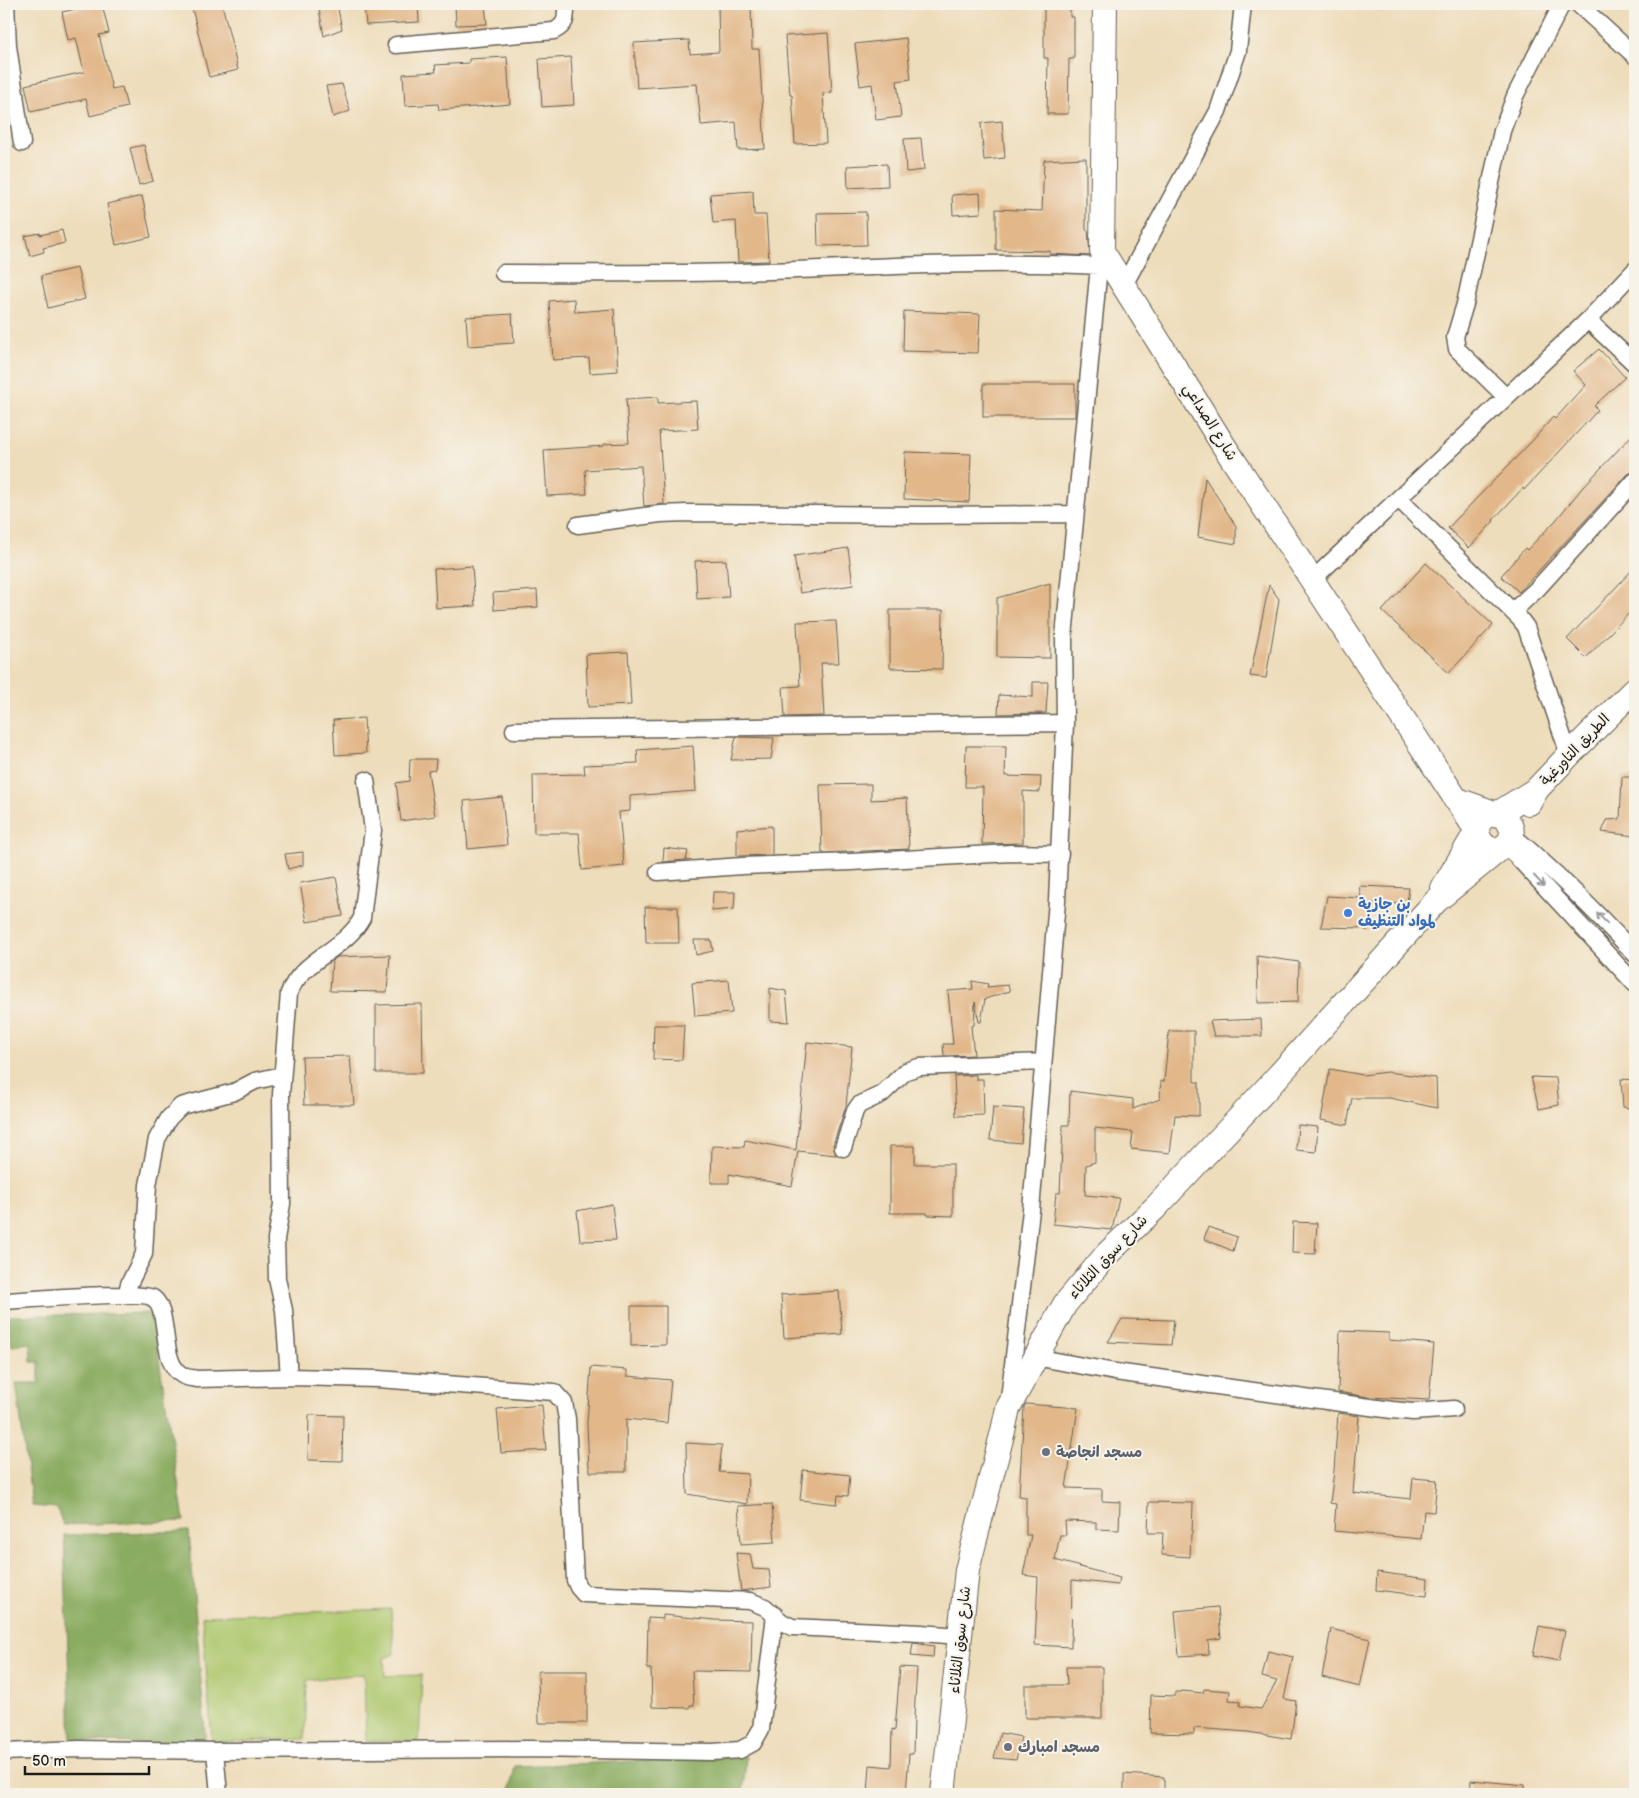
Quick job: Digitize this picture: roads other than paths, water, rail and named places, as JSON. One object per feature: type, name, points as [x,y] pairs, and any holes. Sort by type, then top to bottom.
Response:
[{"type":"street","points":[[6,4],[8,46],[22,143]]},
{"type":"street","points":[[396,45],[554,31],[563,26],[566,17],[566,4]]},
{"type":"street","points":[[1008,1408],[1031,1210],[1060,854],[1065,723],[1064,637],[1100,259],[1105,4]]},
{"type":"street","points":[[1124,285],[1218,111],[1238,51],[1243,4]]},
{"type":"street","points":[[1506,397],[1457,349],[1455,337],[1502,131],[1515,96],[1562,4]]},
{"type":"street","points":[[1578,4],[1635,56]]},
{"type":"street","points":[[504,272],[742,272],[863,266],[1045,263],[1100,259]]},
{"type":"street","name":"شارع الصداعي","points":[[1100,259],[1124,285],[1222,443],[1477,831]]},
{"type":"street","points":[[1312,580],[1588,320],[1635,270]]},
{"type":"street","points":[[1588,320],[1635,364]]},
{"type":"street","points":[[1513,611],[1537,589],[1635,481]]},
{"type":"street","points":[[1399,499],[1513,611],[1526,627],[1569,755]]},
{"type":"street","points":[[578,525],[660,514],[697,513],[1075,514]]},
{"type":"street","name":"الطريق التاورغية","points":[[1537,789],[1635,689]]},
{"type":"street","points":[[514,730],[1065,723]]},
{"type":"street","points":[[289,1377],[284,1310],[277,1280],[276,1239],[282,1204],[280,1095],[289,993],[292,983],[302,972],[356,930],[362,918],[373,830],[366,780]]},
{"type":"street","points":[[1436,901],[1477,831],[1481,820],[1491,814],[1496,814],[1537,789]]},
{"type":"street","points":[[1436,901],[1506,843],[1537,789]]},
{"type":"street","points":[[1455,799],[1507,819],[1510,824],[1506,843]]},
{"type":"street","points":[[1477,831],[1480,842],[1490,849],[1506,843]]},
{"type":"street","points":[[1506,843],[1566,883],[1635,954]]},
{"type":"street","points":[[1506,843],[1635,984]]},
{"type":"street","points":[[658,872],[1011,852],[1060,854]]},
{"type":"street","name":"شارع سوق الثلاثاء","points":[[943,1794],[967,1570],[1004,1432],[1008,1408],[1035,1357],[1065,1304],[1107,1254],[1156,1207],[1270,1086],[1436,901]]},
{"type":"street","points":[[843,1148],[859,1104],[882,1094],[906,1071],[919,1066],[1043,1062]]},
{"type":"street","points":[[126,1294],[144,1254],[150,1175],[156,1139],[169,1118],[181,1106],[234,1092],[255,1081],[282,1075]]},
{"type":"street","points":[[4,1301],[126,1294],[147,1296],[155,1299],[160,1309],[170,1361],[183,1376],[197,1379],[289,1377],[420,1381],[554,1392],[564,1403],[567,1419],[575,1580],[584,1594],[750,1601],[765,1608],[782,1622],[792,1627],[960,1636]]},
{"type":"street","points":[[1035,1357],[1114,1372],[1392,1410],[1413,1412],[1454,1409]]},
{"type":"street","points":[[4,1752],[79,1749],[215,1751],[528,1749],[713,1752],[740,1750],[753,1743],[760,1729],[775,1615]]},
{"type":"street","points":[[215,1751],[219,1794]]},
{"type":"place","name":"بن جازية لمواد التنظيف","points":[[1348,913]]},
{"type":"place","name":"مسجد انجاصة","points":[[1046,1452]]},
{"type":"place","name":"مسجد امبارك","points":[[1008,1747]]}]
